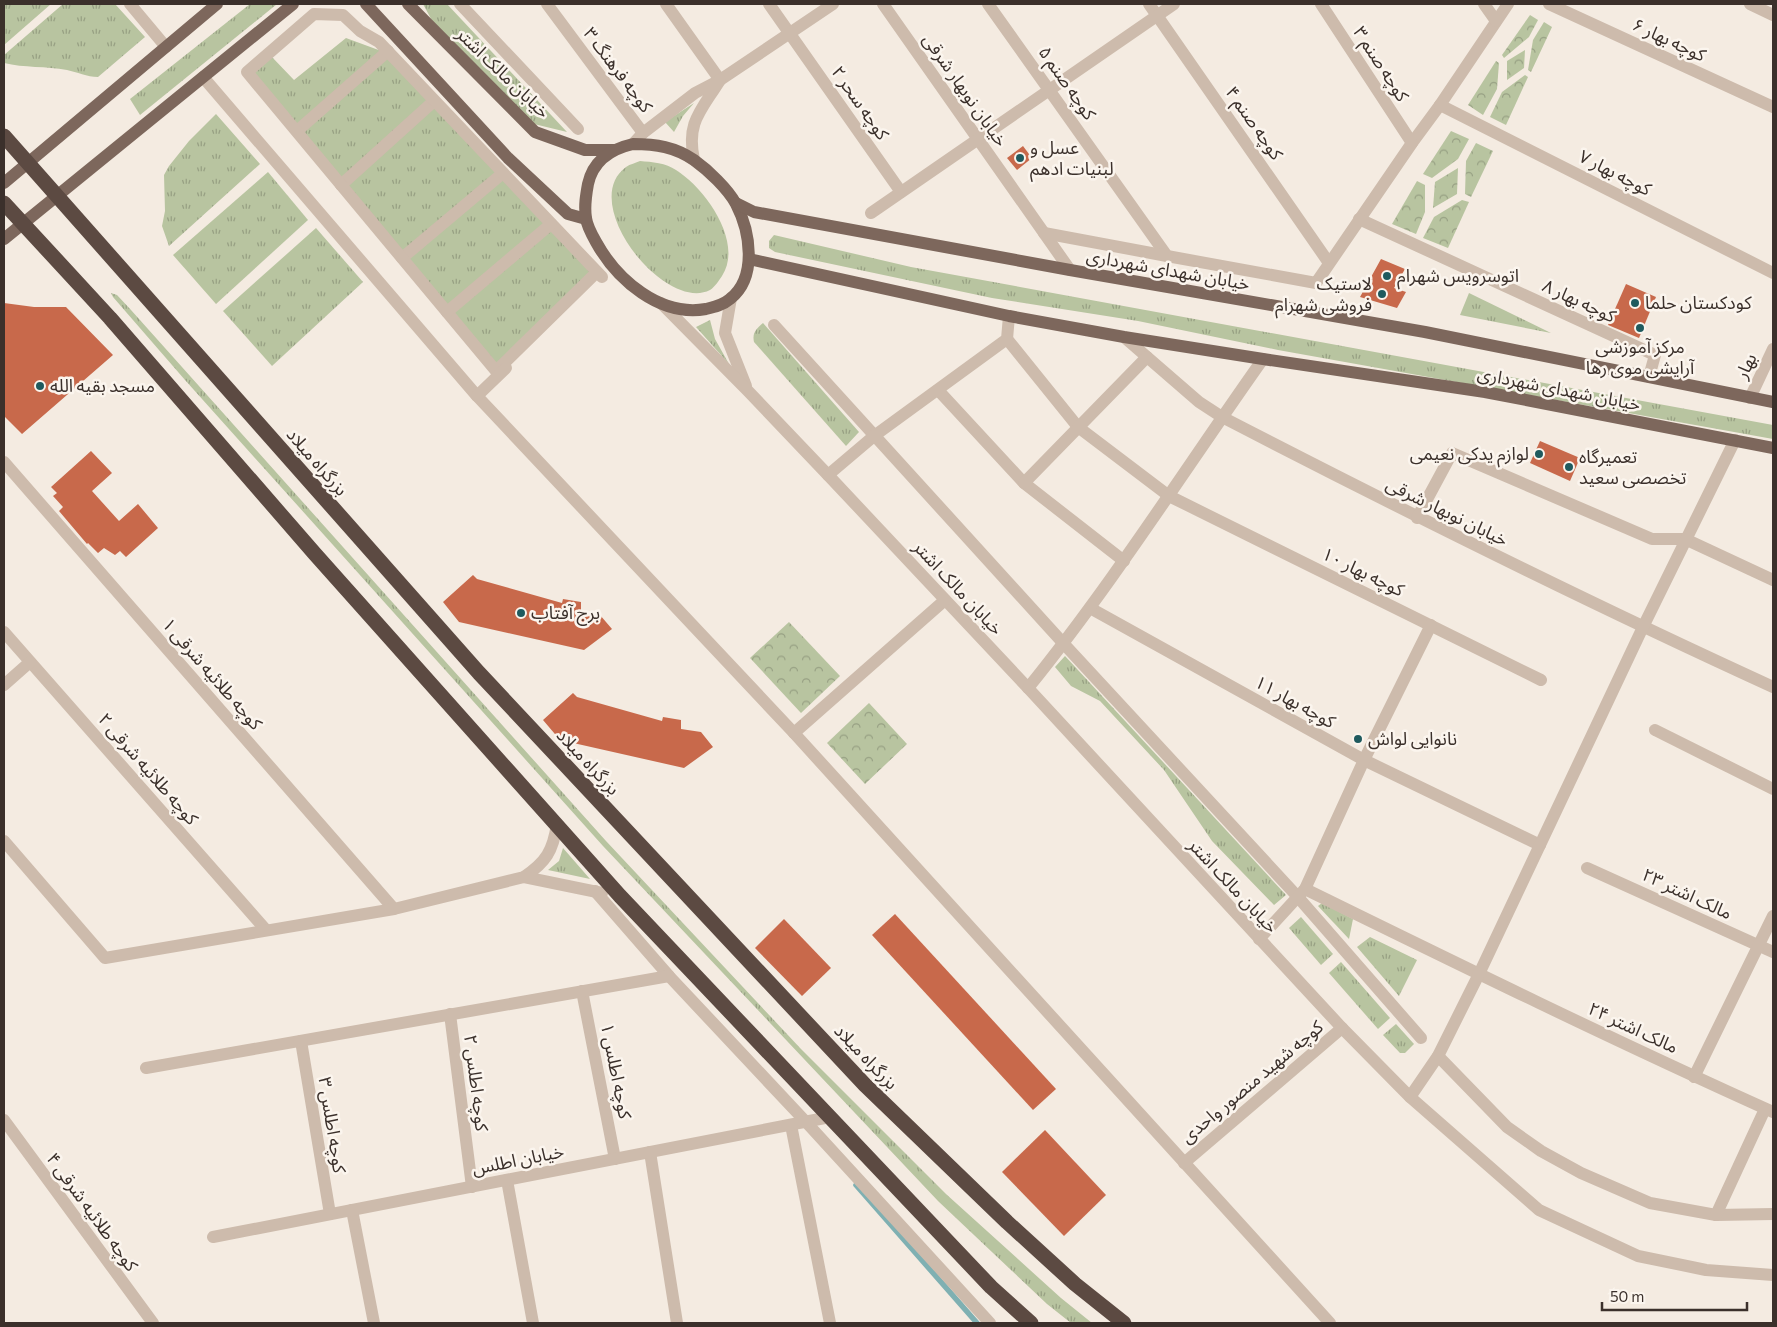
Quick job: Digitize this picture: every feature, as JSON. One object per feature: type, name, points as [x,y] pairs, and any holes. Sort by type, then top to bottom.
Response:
[{"type":"highway","points":[[4,136],[28,162]]},
{"type":"highway","name":"بزرگراه میلاد","points":[[28,162],[479,673],[865,1085],[1007,1222],[1075,1284],[1124,1323]]},
{"type":"highway","points":[[4,203],[110,318],[315,554],[620,896],[991,1287],[1031,1323]]},
{"type":"main road","points":[[4,183],[217,4]]},
{"type":"main road","points":[[4,239],[293,4]]},
{"type":"main road","points":[[366,4],[515,164],[568,214],[586,219]]},
{"type":"main road","name":"خیابان مالک اشتر","points":[[408,4],[535,132],[584,150],[614,150]]},
{"type":"main road","points":[[633,144],[652,144],[666,147],[694,160],[718,182],[736,203],[747,232],[749,260],[739,290],[731,298],[721,305],[697,310],[681,310],[660,303],[634,286],[613,267],[602,252],[586,219],[585,199],[590,176],[601,159],[614,150],[633,144]]},
{"type":"main road","name":"خیابان شهدای شهرداری","points":[[736,203],[754,212],[1070,270],[1426,332],[1773,402]]},
{"type":"main road","name":"خیابان شهدای شهرداری","points":[[749,260],[1009,316],[1124,337],[1485,392],[1773,448]]},
{"type":"street","points":[[130,4],[166,47]]},
{"type":"street","points":[[460,4],[578,129]]},
{"type":"street","name":"کوچه فرهنگ ۳","points":[[547,4],[643,133]]},
{"type":"street","points":[[666,4],[720,80]]},
{"type":"street","name":"کوچه سحر ۲","points":[[769,4],[902,192]]},
{"type":"street","points":[[633,144],[643,133],[695,93],[720,80],[833,4]]},
{"type":"street","name":"خیابان نوبهار شرقی","points":[[883,4],[1070,270]]},
{"type":"street","name":"کوچه صنم ۵","points":[[988,4],[1167,256]]},
{"type":"street","name":"کوچه صنم ۴","points":[[1149,4],[1329,263]]},
{"type":"street","points":[[871,213],[1174,4]]},
{"type":"street","name":"کوچه صنم ۳","points":[[1321,4],[1412,143]]},
{"type":"street","points":[[1484,4],[1496,21]]},
{"type":"street","points":[[1044,233],[1316,283],[1412,143],[1440,106],[1508,4]]},
{"type":"street","name":"کوچه بهار ۶","points":[[1549,4],[1773,108]]},
{"type":"street","points":[[1750,4],[1773,15]]},
{"type":"street","points":[[599,275],[388,51],[379,42],[360,31],[343,15],[314,14],[247,72],[496,371],[599,275],[613,267]]},
{"type":"street","points":[[297,131],[388,51]]},
{"type":"street","points":[[203,77],[477,396],[794,733],[1330,1323]]},
{"type":"street","points":[[694,160],[691,130],[720,80]]},
{"type":"street","points":[[341,185],[434,101]]},
{"type":"street","name":"کوچه بهار ۷","points":[[1440,106],[1773,272]]},
{"type":"street","points":[[402,258],[503,172]]},
{"type":"street","name":"کوچه بهار ۸","points":[[1359,219],[1655,355],[1649,377]]},
{"type":"street","points":[[447,312],[551,224]]},
{"type":"street","points":[[477,396],[599,275]]},
{"type":"street","name":"خیابان مالک اشتر","points":[[731,298],[725,333],[748,391]]},
{"type":"street","name":"خیابان مالک اشتر","points":[[660,303],[828,475],[1342,1028],[1410,1097],[1539,1210],[1638,1256],[1706,1270],[1773,1275]]},
{"type":"street","points":[[828,475],[874,436],[1008,339],[1009,316]]},
{"type":"street","points":[[774,325],[1064,644],[1301,892],[1421,1038]]},
{"type":"street","name":"خیابان نوبهار شرقی","points":[[1124,337],[1199,402],[1222,417],[1417,518],[1642,627],[1773,687]]},
{"type":"street","name":"کوچه بهار ۱۰","points":[[1008,339],[1078,428],[1169,496],[1541,680]]},
{"type":"street","name":"بهار","points":[[1750,398],[1773,349]]},
{"type":"street","points":[[1024,483],[1147,358]]},
{"type":"street","points":[[1028,688],[1064,644],[1124,562],[1263,359]]},
{"type":"street","points":[[938,390],[1024,483],[1124,562]]},
{"type":"street","points":[[1410,1097],[1438,1056],[1479,974],[1642,627],[1735,440]]},
{"type":"street","points":[[1417,518],[1452,453],[1652,539],[1685,539],[1773,580]]},
{"type":"street","name":"کوچه طلائیه شرقی ۱","points":[[4,462],[394,909]]},
{"type":"street","points":[[794,733],[945,600]]},
{"type":"street","name":"کوچه بهار ۱۱","points":[[1090,608],[1364,760],[1540,845]]},
{"type":"street","points":[[1259,940],[1301,892],[1431,625]]},
{"type":"street","name":"کوچه طلائیه شرقی ۲","points":[[4,632],[266,930]]},
{"type":"street","points":[[4,685],[30,662]]},
{"type":"street","points":[[1655,730],[1773,788]]},
{"type":"street","points":[[4,841],[105,958],[394,909],[524,877],[540,866],[548,855],[555,838],[557,824]]},
{"type":"street","name":"مالک اشتر ۲۳","points":[[1587,868],[1773,952]]},
{"type":"street","points":[[524,877],[620,896]]},
{"type":"street","points":[[595,891],[670,976],[990,1323]]},
{"type":"street","name":"مالک اشتر ۲۴","points":[[1301,892],[1769,1110]]},
{"type":"street","points":[[1694,1076],[1773,916]]},
{"type":"street","points":[[146,1068],[670,976]]},
{"type":"street","name":"کوچه اطلس ۱","points":[[582,991],[615,1159]]},
{"type":"street","name":"کوچه اطلس ۲","points":[[450,1014],[472,1187]]},
{"type":"street","name":"کوچه شهید منصور واحدی","points":[[1184,1163],[1342,1028]]},
{"type":"street","name":"کوچه اطلس ۳","points":[[301,1041],[330,1214]]},
{"type":"street","points":[[1438,1056],[1507,1127],[1542,1152],[1580,1173],[1650,1203],[1716,1215],[1773,1214]]},
{"type":"street","points":[[1716,1215],[1769,1110]]},
{"type":"street","name":"خیابان اطلس","points":[[213,1237],[830,1117]]},
{"type":"street","name":"کوچه طلائیه شرقی ۴","points":[[4,1120],[153,1323]]},
{"type":"street","points":[[791,1125],[830,1323]]},
{"type":"street","points":[[650,1152],[677,1323]]},
{"type":"street","points":[[507,1180],[533,1323]]},
{"type":"street","points":[[352,1210],[374,1323]]},
{"type":"green space","points":[[4,4],[51,4],[4,45]]},
{"type":"green space","points":[[63,4],[115,4],[145,37],[98,77],[59,69],[4,63],[4,55]]},
{"type":"green space","points":[[250,4],[277,4],[140,115],[130,99]]},
{"type":"green space","points":[[423,4],[447,4],[567,132],[534,124],[436,28]]},
{"type":"green space","points":[[1530,15],[1538,20],[1529,37],[1504,58],[1502,55]]},
{"type":"green space","points":[[1544,22],[1552,27],[1531,72],[1528,70],[1533,40]]},
{"type":"green space","points":[[346,38],[384,52],[297,127],[252,73],[271,56],[294,80]]},
{"type":"green space","points":[[1525,50],[1524,68],[1507,80],[1507,61]]},
{"type":"green space","points":[[387,55],[430,101],[342,181],[300,131]]},
{"type":"green space","points":[[1496,61],[1499,63],[1497,89],[1483,115],[1468,105]]},
{"type":"green space","points":[[1525,75],[1528,77],[1506,125],[1490,117],[1502,92]]},
{"type":"green space","points":[[694,103],[683,116],[674,132],[665,122]]},
{"type":"green space","points":[[434,104],[499,174],[403,254],[345,185]]},
{"type":"green space","points":[[216,114],[260,164],[169,246],[162,226],[165,211],[164,175],[189,141]]},
{"type":"green space","points":[[1451,131],[1469,139],[1458,159],[1432,178],[1423,174]]},
{"type":"green space","points":[[1476,143],[1493,151],[1471,197],[1465,194],[1466,161]]},
{"type":"green space","points":[[640,161],[663,164],[676,170],[699,189],[718,217],[725,232],[728,262],[722,276],[710,290],[691,293],[671,286],[651,271],[633,251],[619,228],[612,205],[614,184],[626,167]]},
{"type":"green space","points":[[1458,168],[1457,194],[1433,208],[1435,182]]},
{"type":"green space","points":[[268,172],[308,220],[216,304],[173,255]]},
{"type":"green space","points":[[502,178],[546,224],[448,309],[406,258]]},
{"type":"green space","points":[[1417,181],[1425,185],[1425,212],[1416,234],[1392,224]]},
{"type":"green space","points":[[1462,200],[1469,202],[1448,248],[1423,238],[1434,217]]},
{"type":"green space","points":[[316,228],[363,282],[272,366],[223,311]]},
{"type":"green space","points":[[550,229],[592,273],[497,367],[451,312]]},
{"type":"green space","points":[[774,235],[911,267],[1773,425],[1773,439],[1278,350],[1138,321],[992,298],[775,252],[769,248],[769,241]]},
{"type":"green space","points":[[111,293],[117,295],[131,310],[606,841],[801,1049],[946,1194],[1061,1298],[1092,1323],[1071,1323],[1047,1304],[938,1201],[603,846],[185,380]]},
{"type":"green space","points":[[1469,293],[1551,333],[1460,315]]},
{"type":"green space","points":[[710,320],[715,339],[729,364],[696,327]]},
{"type":"green space","points":[[763,323],[859,432],[846,446],[754,342],[755,331]]},
{"type":"green space","points":[[789,622],[840,676],[801,713],[750,658]]},
{"type":"green space","points":[[1065,656],[1286,895],[1274,905],[1212,841],[1164,770],[1100,701],[1071,686],[1055,667]]},
{"type":"green space","points":[[869,703],[907,744],[865,784],[827,743]]},
{"type":"green space","points":[[563,848],[590,879],[548,870],[559,861]]},
{"type":"green space","points":[[1322,903],[1353,919],[1349,939],[1318,906]]},
{"type":"green space","points":[[1301,917],[1333,954],[1321,965],[1289,928]]},
{"type":"green space","points":[[1370,937],[1417,960],[1399,996],[1357,947]]},
{"type":"green space","points":[[1341,962],[1390,1018],[1378,1029],[1329,973]]},
{"type":"green space","points":[[1396,1024],[1414,1044],[1405,1053],[1400,1053],[1383,1035]]},
{"type":"building","name":"عسل و لبنیات ادهم","points":[[1023,146],[1032,158],[1017,170],[1007,158]]},
{"type":"building","points":[[1381,259],[1405,269],[1394,288],[1406,292],[1397,308],[1360,297]]},
{"type":"building","name":"کودکستان حلما","points":[[1626,284],[1656,297],[1639,338],[1608,325]]},
{"type":"building","name":"مسجد بقیه الله","points":[[4,303],[34,307],[66,307],[113,355],[22,434],[4,416]]},
{"type":"building","points":[[1540,441],[1580,458],[1570,481],[1530,463]]},
{"type":"building","points":[[91,451],[112,473],[92,491],[119,521],[138,504],[158,528],[126,557],[120,551],[115,555],[104,548],[98,553],[87,544],[59,511],[63,507],[53,496],[57,493],[51,487]]},
{"type":"building","name":"برج آفتاب","points":[[473,575],[477,579],[562,603],[563,599],[581,602],[581,611],[600,615],[612,629],[584,650],[459,622],[443,602]]},
{"type":"building","points":[[573,693],[577,697],[662,721],[663,717],[681,720],[681,729],[701,732],[713,747],[684,768],[560,740],[543,720]]},
{"type":"building","points":[[895,914],[1056,1089],[1033,1110],[872,935]]},
{"type":"building","points":[[784,919],[831,968],[802,996],[755,948]]},
{"type":"building","points":[[1045,1130],[1106,1195],[1064,1236],[1002,1172]]},
{"type":"waterway","points":[[856,1185],[977,1323]]},
{"type":"place","name":"عسل و لبنیات ادهم","points":[[1020,158]]},
{"type":"place","name":"اتوسرویس شهرام","points":[[1387,276]]},
{"type":"place","name":"لاستیک فروشی شهرام","points":[[1382,294]]},
{"type":"place","name":"کودکستان حلما","points":[[1635,303]]},
{"type":"place","name":"مرکز آموزشی آرایشی موی رها","points":[[1640,328]]},
{"type":"place","name":"مسجد بقیه الله","points":[[40,386]]},
{"type":"place","name":"لوازم یدکی نعیمی","points":[[1539,454]]},
{"type":"place","name":"تعمیرگاه تخصصی سعید","points":[[1569,467]]},
{"type":"place","name":"برج آفتاب","points":[[521,613]]},
{"type":"place","name":"نانوایی لواش","points":[[1358,739]]}]
